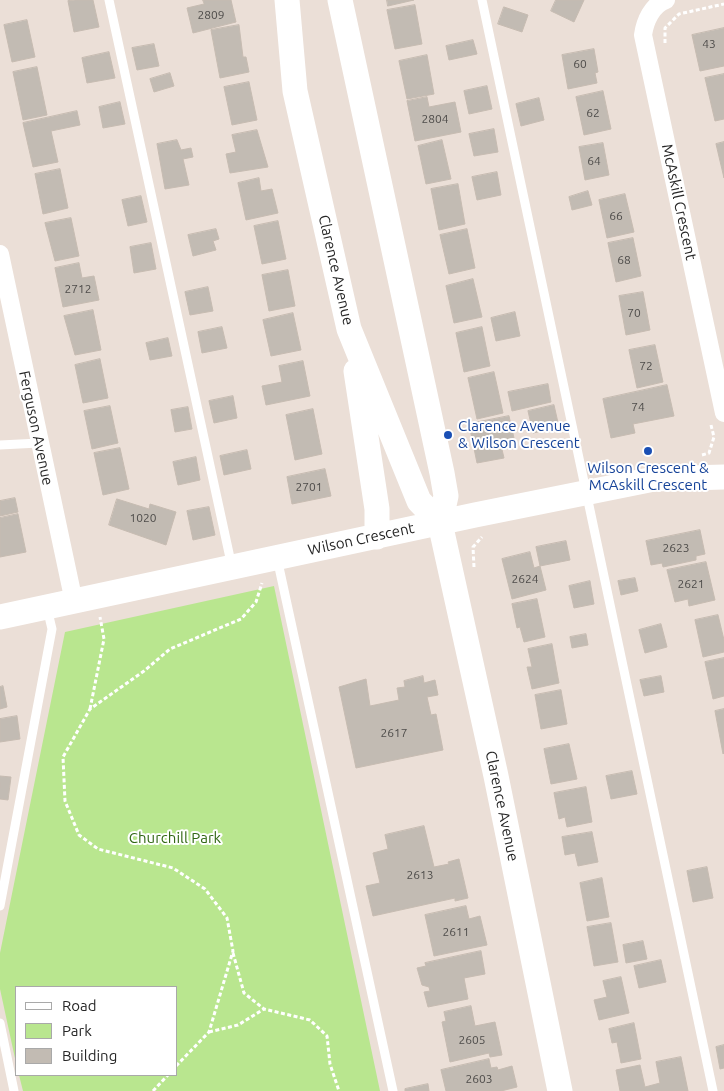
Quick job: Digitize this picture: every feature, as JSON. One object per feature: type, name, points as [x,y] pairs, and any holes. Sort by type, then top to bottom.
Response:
[{"type":"main road","name":"Clarence Avenue","points":[[288,0],[295,91],[349,329],[419,501],[440,523]]},
{"type":"main road","name":"Clarence Avenue","points":[[340,0],[446,496],[440,523],[494,766],[560,1091]]},
{"type":"main road","points":[[349,329],[377,509],[377,537]]},
{"type":"main road","name":"Wilson Crescent","points":[[0,617],[232,567],[279,569],[377,537],[654,479],[724,477]]},
{"type":"street","name":"McAskill Crescent","points":[[666,0],[660,2],[645,21],[643,35],[724,413]]},
{"type":"street","name":"Ferguson Avenue","points":[[0,254],[39,443],[86,599]]},
{"type":"lane","points":[[109,0],[232,567]]},
{"type":"lane","points":[[482,0],[713,1091]]},
{"type":"lane","points":[[0,445],[39,443]]},
{"type":"lane","points":[[279,569],[393,1091]]},
{"type":"lane","points":[[0,906],[52,629],[47,608]]},
{"type":"lane","points":[[0,1023],[14,1091]]},
{"type":"path","points":[[665,46],[665,28],[679,14],[724,4]]},
{"type":"path","points":[[474,568],[473,547],[483,536]]},
{"type":"path","points":[[90,709],[144,671],[170,649],[241,619],[256,602],[261,584],[279,569]]},
{"type":"path","points":[[86,599],[104,639],[90,709],[63,757],[65,801],[79,835],[98,849],[173,868],[205,889],[227,918],[244,993],[264,1009],[310,1020],[327,1036],[330,1064],[339,1091]]},
{"type":"path","points":[[178,1064],[209,1032],[233,951]]},
{"type":"path","points":[[209,1032],[238,1025],[264,1009]]},
{"type":"path","points":[[153,1091],[167,1076]]},
{"type":"green space","name":"Churchill Park","points":[[274,586],[380,1091],[23,1091],[19,1076],[178,1076],[178,986],[15,986],[15,1058],[0,989],[0,953],[65,632]]},
{"type":"building","points":[[93,0],[99,27],[74,32],[68,1]]},
{"type":"building","points":[[203,0],[231,0],[236,22],[193,33],[187,8],[204,4]]},
{"type":"building","points":[[387,0],[414,0],[388,6]]},
{"type":"building","points":[[556,0],[584,0],[574,22],[551,11]]},
{"type":"building","points":[[415,5],[422,44],[395,49],[387,10]]},
{"type":"building","points":[[504,7],[528,15],[522,32],[498,24]]},
{"type":"building","points":[[27,20],[35,57],[12,62],[4,25]]},
{"type":"building","points":[[239,25],[243,57],[246,57],[249,72],[220,78],[211,30]]},
{"type":"building","points":[[724,28],[724,66],[700,71],[692,35]]},
{"type":"building","points":[[473,40],[477,54],[449,60],[446,46]]},
{"type":"building","points":[[154,44],[159,66],[137,70],[132,48]]},
{"type":"building","points":[[594,49],[598,72],[595,73],[597,83],[568,89],[562,55]]},
{"type":"building","points":[[109,52],[115,78],[87,83],[82,58]]},
{"type":"building","points":[[427,55],[434,94],[407,99],[399,61]]},
{"type":"building","points":[[37,67],[47,115],[23,120],[13,72]]},
{"type":"building","points":[[170,73],[174,86],[154,92],[150,79]]},
{"type":"building","points":[[724,74],[724,119],[715,121],[705,78]]},
{"type":"building","points":[[249,82],[257,120],[232,125],[224,87]]},
{"type":"building","points":[[487,86],[492,109],[469,114],[464,91]]},
{"type":"building","points":[[603,91],[611,129],[584,135],[576,97]]},
{"type":"building","points":[[427,97],[429,107],[455,102],[461,132],[415,141],[407,101]]},
{"type":"building","points":[[539,98],[544,120],[521,126],[516,104]]},
{"type":"building","points":[[120,102],[125,124],[103,128],[99,107]]},
{"type":"building","points":[[77,111],[80,125],[51,131],[58,162],[33,167],[23,123]]},
{"type":"building","points":[[494,129],[498,152],[474,156],[469,134]]},
{"type":"building","points":[[257,130],[268,167],[230,173],[226,154],[236,152],[232,135]]},
{"type":"building","points":[[177,140],[181,150],[191,148],[193,157],[183,159],[189,185],[165,189],[157,144]]},
{"type":"building","points":[[442,140],[451,179],[426,184],[418,146]]},
{"type":"building","points":[[724,142],[724,178],[716,144]]},
{"type":"building","points":[[603,143],[609,175],[585,180],[579,147]]},
{"type":"building","points":[[60,169],[68,208],[43,214],[35,174]]},
{"type":"building","points":[[497,172],[501,195],[477,200],[472,177]]},
{"type":"building","points":[[259,178],[261,191],[272,189],[278,213],[246,220],[238,183]]},
{"type":"building","points":[[458,184],[465,224],[439,230],[431,189]]},
{"type":"building","points":[[588,191],[592,205],[572,210],[569,197]]},
{"type":"building","points":[[625,194],[634,232],[607,238],[599,200]]},
{"type":"building","points":[[141,196],[147,222],[128,226],[122,200]]},
{"type":"building","points":[[71,218],[79,256],[55,261],[45,223]]},
{"type":"building","points":[[278,221],[286,259],[262,264],[254,226]]},
{"type":"building","points":[[216,229],[219,239],[213,241],[216,250],[193,256],[188,235]]},
{"type":"building","points":[[467,229],[475,268],[449,274],[440,235]]},
{"type":"building","points":[[633,238],[641,276],[616,282],[608,243]]},
{"type":"building","points":[[151,243],[156,269],[134,273],[130,247]]},
{"type":"building","points":[[79,263],[82,278],[94,276],[99,300],[63,307],[55,268]]},
{"type":"building","points":[[288,270],[295,306],[269,311],[262,275]]},
{"type":"building","points":[[473,279],[482,317],[454,323],[446,286]]},
{"type":"building","points":[[208,287],[213,311],[190,315],[185,292]]},
{"type":"building","points":[[643,292],[650,330],[626,335],[619,296]]},
{"type":"building","points":[[93,310],[101,350],[75,355],[64,316]]},
{"type":"building","points":[[515,312],[520,336],[496,341],[491,318]]},
{"type":"building","points":[[293,313],[301,350],[271,356],[263,320]]},
{"type":"building","points":[[222,327],[227,348],[202,353],[198,332]]},
{"type":"building","points":[[482,327],[490,366],[464,372],[456,333]]},
{"type":"building","points":[[168,338],[172,356],[150,360],[146,343]]},
{"type":"building","points":[[655,345],[663,382],[637,388],[629,350]]},
{"type":"building","points":[[100,359],[108,398],[83,403],[75,365]]},
{"type":"building","points":[[303,361],[310,396],[266,405],[262,386],[282,382],[279,366]]},
{"type":"building","points":[[494,372],[503,413],[477,419],[468,378]]},
{"type":"building","points":[[548,384],[551,402],[512,411],[508,392]]},
{"type":"building","points":[[667,385],[674,416],[633,424],[635,433],[611,438],[603,399]]},
{"type":"building","points":[[233,396],[237,418],[214,423],[209,401]]},
{"type":"building","points":[[554,405],[559,427],[533,433],[528,411]]},
{"type":"building","points":[[110,406],[118,443],[92,449],[84,411]]},
{"type":"building","points":[[188,407],[192,429],[175,432],[171,410]]},
{"type":"building","points":[[313,409],[322,454],[295,460],[286,415]]},
{"type":"building","points":[[509,416],[514,438],[500,441],[504,458],[477,463],[469,424]]},
{"type":"building","points":[[120,448],[129,489],[103,495],[94,453]]},
{"type":"building","points":[[247,450],[251,469],[224,475],[220,456]]},
{"type":"building","points":[[196,457],[200,480],[178,485],[173,462]]},
{"type":"building","points":[[325,469],[331,496],[292,504],[287,477]]},
{"type":"building","points":[[15,498],[18,512],[0,516],[0,501]]},
{"type":"building","points":[[117,499],[149,509],[150,504],[176,512],[166,545],[109,525]]},
{"type":"building","points":[[209,507],[215,535],[193,540],[187,511]]},
{"type":"building","points":[[18,514],[26,552],[0,557],[0,518]]},
{"type":"building","points":[[700,530],[705,554],[696,556],[696,560],[663,567],[662,563],[651,565],[646,541]]},
{"type":"building","points":[[566,541],[570,560],[540,566],[536,547]]},
{"type":"building","points":[[530,552],[534,568],[540,566],[546,590],[512,599],[502,559]]},
{"type":"building","points":[[706,562],[715,600],[689,606],[688,599],[675,602],[667,570]]},
{"type":"building","points":[[635,578],[638,591],[621,595],[618,581]]},
{"type":"building","points":[[590,581],[594,604],[574,608],[569,586]]},
{"type":"building","points":[[537,599],[545,637],[524,642],[520,627],[517,628],[512,604]]},
{"type":"building","points":[[718,615],[724,640],[724,652],[703,657],[695,620]]},
{"type":"building","points":[[661,624],[667,647],[645,653],[639,630]]},
{"type":"building","points":[[586,634],[588,645],[572,648],[570,637]]},
{"type":"building","points":[[552,644],[559,683],[532,689],[527,667],[532,667],[528,649]]},
{"type":"building","points":[[724,658],[724,696],[713,699],[705,662]]},
{"type":"building","points":[[423,676],[424,683],[435,680],[438,695],[427,697],[431,715],[436,714],[443,750],[356,768],[339,687],[366,679],[370,706],[399,700],[397,688],[405,687],[404,681]]},
{"type":"building","points":[[661,676],[664,692],[644,696],[640,680]]},
{"type":"building","points":[[3,686],[7,707],[0,709],[0,687]]},
{"type":"building","points":[[561,690],[567,724],[541,729],[535,695]]},
{"type":"building","points":[[724,709],[724,753],[723,754],[715,711]]},
{"type":"building","points":[[17,716],[20,739],[0,742],[0,719]]},
{"type":"building","points":[[569,744],[577,779],[551,784],[544,749]]},
{"type":"building","points":[[632,771],[637,794],[611,799],[606,776]]},
{"type":"building","points":[[0,776],[11,777],[8,800],[0,799]]},
{"type":"building","points":[[586,787],[592,822],[567,827],[565,817],[559,819],[554,793]]},
{"type":"building","points":[[424,826],[434,867],[449,864],[448,862],[459,859],[468,898],[455,901],[455,898],[373,916],[366,886],[380,883],[373,853],[388,849],[385,835]]},
{"type":"building","points":[[592,832],[598,862],[578,866],[575,853],[565,855],[562,837]]},
{"type":"building","points":[[707,867],[713,898],[693,902],[687,871]]},
{"type":"building","points":[[602,878],[609,917],[587,921],[580,883]]},
{"type":"building","points":[[466,906],[469,919],[480,916],[487,945],[434,956],[425,915]]},
{"type":"building","points":[[611,923],[618,962],[594,966],[587,927]]},
{"type":"building","points":[[643,941],[647,959],[626,963],[623,945]]},
{"type":"building","points":[[481,951],[485,974],[464,978],[468,999],[428,1007],[424,992],[430,991],[429,987],[422,985],[417,968],[426,966],[425,963]]},
{"type":"building","points":[[661,960],[666,982],[639,988],[634,966]]},
{"type":"building","points":[[621,977],[629,1013],[599,1020],[594,1000],[607,997],[603,981]]},
{"type":"building","points":[[471,1006],[475,1026],[495,1022],[502,1055],[490,1057],[489,1053],[450,1062],[442,1022],[446,1021],[444,1012]]},
{"type":"building","points":[[634,1023],[641,1059],[621,1063],[617,1042],[612,1043],[609,1029]]},
{"type":"building","points":[[724,1045],[724,1068],[720,1069],[716,1047]]},
{"type":"building","points":[[681,1057],[688,1091],[620,1091],[616,1070],[640,1065],[645,1087],[660,1083],[656,1062]]},
{"type":"building","points":[[489,1059],[491,1068],[497,1067],[498,1070],[512,1066],[517,1087],[501,1091],[446,1091],[441,1070]]},
{"type":"building","points":[[428,1084],[429,1091],[405,1091],[405,1089]]},
{"type":"place","name":"Clarence Avenue & Wilson Crescent","points":[[448,435]]},
{"type":"place","name":"Wilson Crescent & McAskill Crescent","points":[[648,451]]}]
